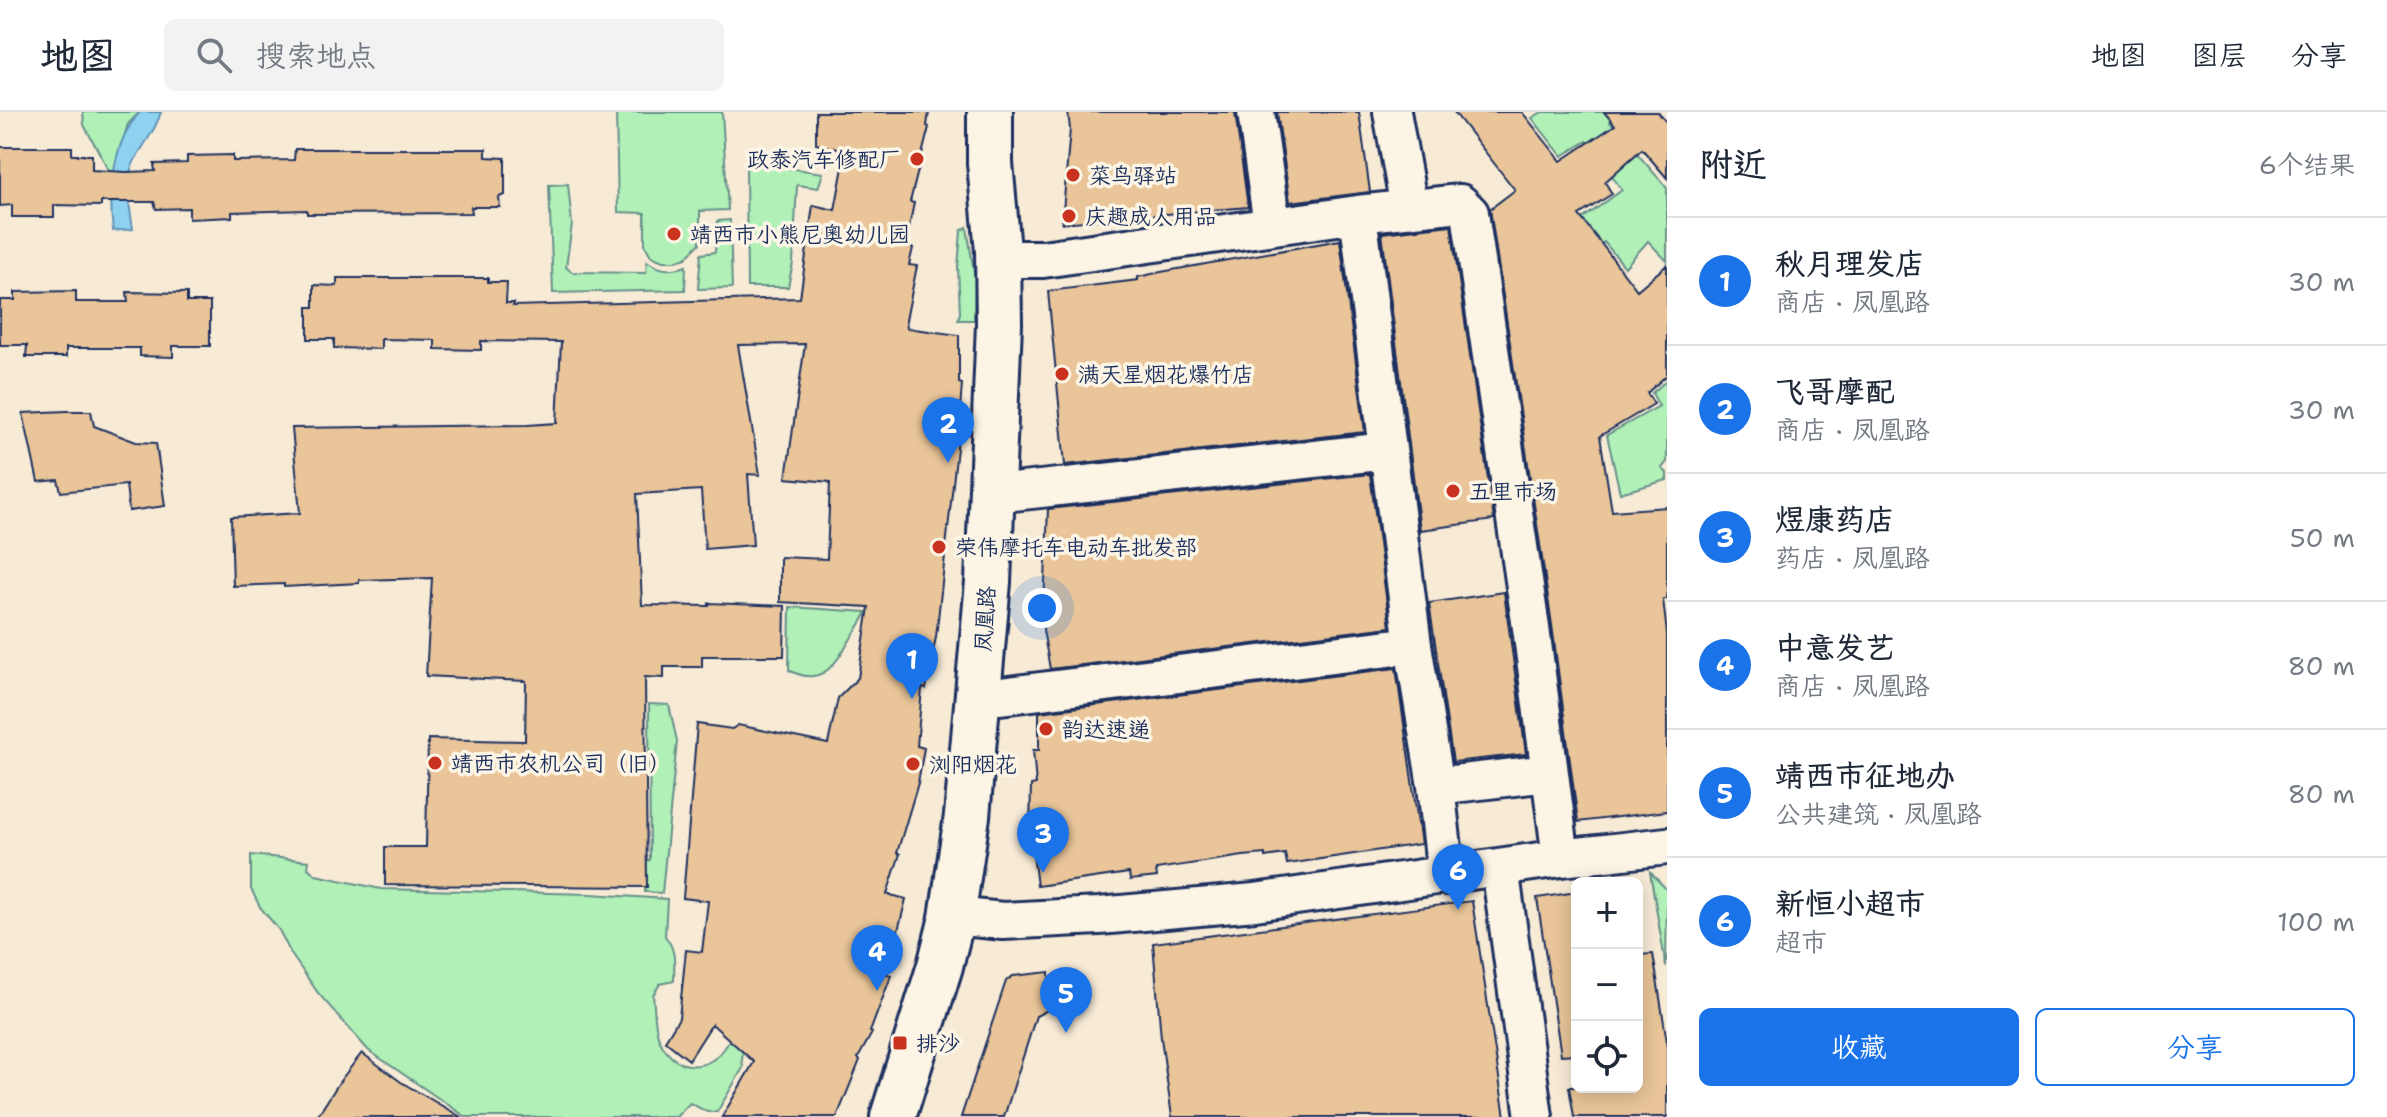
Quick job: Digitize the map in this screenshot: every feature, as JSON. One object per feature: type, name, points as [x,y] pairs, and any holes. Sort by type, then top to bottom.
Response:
[{"type":"main road","name":"凤凰路","points":[[893,1117],[952,918],[967,816],[988,582],[999,324],[990,112]]},
{"type":"main road","name":"凤凰路","points":[[918,1117],[944,1034],[983,876],[1000,696],[1009,585],[1021,259],[1010,163],[1012,112]]},
{"type":"street","points":[[1256,112],[1272,225]]},
{"type":"street","points":[[1392,112],[1409,208]]},
{"type":"street","points":[[1021,259],[1043,259],[1409,208],[1460,203],[1470,213],[1531,628],[1561,858]]},
{"type":"street","points":[[1358,214],[1387,451],[1436,786],[1446,876]]},
{"type":"street","points":[[1013,492],[1387,451]]},
{"type":"street","points":[[1000,696],[1413,645]]},
{"type":"street","points":[[1436,786],[1549,773]]},
{"type":"street","points":[[973,918],[1003,921],[1114,915],[1255,902],[1667,846]]},
{"type":"street","points":[[1500,867],[1534,1117]]},
{"type":"green space","points":[[83,112],[140,112],[128,124],[112,176],[84,125]]},
{"type":"green space","points":[[616,112],[722,112],[728,210],[700,211],[700,243],[686,258],[663,261],[651,256],[645,245],[645,213],[618,212]]},
{"type":"green space","points":[[1542,112],[1620,112],[1610,122],[1667,188],[1667,261],[1648,241],[1625,267],[1604,242],[1583,259],[1567,230],[1622,190],[1587,141],[1562,156],[1532,118]]},
{"type":"green space","points":[[746,162],[823,173],[818,188],[797,185],[793,263],[788,287],[747,287]]},
{"type":"green space","points":[[568,184],[572,224],[566,267],[572,272],[646,273],[647,261],[666,269],[686,266],[685,290],[553,293],[549,185]]},
{"type":"green space","points":[[730,220],[732,288],[698,289],[701,254],[715,252],[717,221]]},
{"type":"green space","points":[[967,227],[975,279],[974,320],[958,320],[961,231]]},
{"type":"green space","points":[[1667,380],[1667,462],[1662,468],[1667,473],[1667,480],[1620,493],[1607,435],[1659,406],[1652,393]]},
{"type":"green space","points":[[790,607],[867,612],[833,665],[819,675],[810,676],[789,670]]},
{"type":"green space","points":[[649,704],[669,705],[677,741],[662,893],[645,892],[646,861],[650,860]]},
{"type":"green space","points":[[251,855],[309,861],[308,868],[316,875],[381,889],[667,899],[665,936],[673,952],[674,981],[660,984],[653,995],[659,1040],[675,1060],[700,1065],[709,1062],[724,1049],[743,1015],[751,1025],[742,1058],[743,1068],[717,1112],[707,1112],[690,1103],[676,1117],[466,1117],[368,1050],[318,993],[251,889]]},
{"type":"green space","points":[[1650,872],[1667,890],[1666,967]]},
{"type":"water","points":[[140,112],[161,112],[130,172],[128,196],[133,229],[113,231],[111,200],[114,168],[124,137]]},
{"type":"building","points":[[816,112],[929,112],[929,127],[910,202],[914,203],[905,247],[913,248],[909,265],[917,266],[906,320],[907,328],[959,335],[959,383],[962,384],[957,448],[936,637],[926,689],[922,688],[917,746],[924,748],[918,783],[887,894],[906,899],[887,974],[891,976],[872,1033],[858,1058],[860,1060],[837,1117],[722,1117],[754,1062],[712,1024],[689,1060],[665,1041],[679,1018],[686,950],[702,952],[708,901],[683,898],[697,724],[732,729],[738,725],[828,744],[838,698],[858,678],[869,607],[780,602],[780,557],[827,559],[830,482],[786,478],[805,344],[738,345],[760,475],[748,474],[753,545],[705,549],[701,490],[637,494],[642,605],[709,606],[709,603],[785,606],[784,656],[702,656],[702,667],[664,667],[664,678],[645,677],[647,887],[385,885],[385,847],[426,847],[428,739],[525,741],[526,681],[426,676],[432,578],[359,580],[359,583],[284,587],[284,584],[233,586],[231,517],[300,513],[292,428],[557,423],[561,342],[481,341],[481,350],[435,349],[435,340],[381,339],[381,349],[334,348],[334,339],[308,339],[308,307],[314,307],[314,285],[337,286],[337,278],[488,278],[488,282],[507,282],[506,303],[514,303],[513,306],[800,298],[813,205],[835,210],[846,151],[816,144]]},
{"type":"building","points":[[1068,112],[1235,112],[1248,207],[1062,223],[1070,129]]},
{"type":"building","points":[[1277,112],[1359,112],[1370,192],[1290,202]]},
{"type":"building","points":[[1454,112],[1522,112],[1561,161],[1615,125],[1604,112],[1658,112],[1667,123],[1667,178],[1642,149],[1605,182],[1612,194],[1579,215],[1637,290],[1667,265],[1667,375],[1647,393],[1654,404],[1600,436],[1612,511],[1667,507],[1667,599],[1663,599],[1667,634],[1667,811],[1578,822],[1490,209],[1515,190]]},
{"type":"building","points":[[0,147],[72,147],[72,155],[92,155],[92,170],[126,172],[155,171],[154,164],[187,163],[187,156],[233,155],[233,161],[294,160],[295,149],[486,149],[486,157],[505,158],[505,195],[499,197],[500,207],[471,207],[472,213],[307,214],[307,210],[232,212],[232,217],[189,219],[189,208],[156,209],[154,202],[101,202],[101,206],[54,205],[54,217],[12,217],[12,205],[0,206]]},
{"type":"building","points":[[1451,225],[1494,520],[1420,530],[1382,233]]},
{"type":"building","points":[[1340,240],[1365,432],[1065,465],[1048,291],[1138,280],[1138,277],[1161,272]]},
{"type":"building","points":[[76,291],[76,302],[128,302],[127,292],[187,293],[187,302],[210,302],[210,346],[173,346],[173,357],[140,356],[140,348],[66,348],[66,357],[26,357],[27,345],[0,345],[0,300],[15,300],[15,292]]},
{"type":"building","points":[[91,411],[94,426],[136,442],[156,443],[165,506],[129,511],[126,485],[61,492],[58,480],[38,482],[23,413]]},
{"type":"building","points":[[1370,474],[1390,627],[1050,669],[1043,630],[1048,509]]},
{"type":"building","points":[[1504,592],[1526,754],[1453,762],[1429,603]]},
{"type":"building","points":[[1396,668],[1421,844],[1287,864],[1285,854],[1243,856],[1156,869],[1157,877],[1130,880],[1129,873],[1037,886],[1030,829],[1031,785],[1036,784],[1033,750],[1039,750],[1039,712]]},
{"type":"building","points":[[1571,893],[1571,1054],[1561,1055],[1537,898]]},
{"type":"building","points":[[1472,901],[1505,1117],[1172,1117],[1153,943]]},
{"type":"building","points":[[1653,954],[1667,1042],[1667,1117],[1574,1117],[1569,1087],[1571,1093],[1643,1093],[1643,955]]},
{"type":"building","points":[[1049,972],[1050,1009],[1036,1016],[1004,1117],[961,1117],[1006,981],[1013,976]]},
{"type":"building","points":[[362,1053],[401,1082],[461,1117],[317,1117]]},
{"type":"place","name":"政泰汽车修配厂","points":[[917,159]]},
{"type":"place","name":"菜鸟驿站","points":[[1073,175]]},
{"type":"place","name":"庆趣成人用品","points":[[1069,216]]},
{"type":"place","name":"靖西市小熊尼奥幼儿园","points":[[674,234]]},
{"type":"place","name":"满天星烟花爆竹店","points":[[1062,374]]},
{"type":"place","name":"飞哥摩配","points":[[948,463]]},
{"type":"place","name":"五里市场","points":[[1453,491]]},
{"type":"place","name":"荣伟摩托车电动车批发部","points":[[939,547]]},
{"type":"place","name":"秋月理发店","points":[[912,699]]},
{"type":"place","name":"韵达速递","points":[[1046,729]]},
{"type":"place","name":"靖西市农机公司（旧）","points":[[435,763]]},
{"type":"place","name":"浏阳烟花","points":[[913,764]]},
{"type":"place","name":"煜康药店","points":[[1043,873]]},
{"type":"place","name":"新恒小超市","points":[[1458,910]]},
{"type":"place","name":"中意发艺","points":[[877,991]]},
{"type":"place","name":"靖西市征地办","points":[[1066,1033]]},
{"type":"place","name":"排沙","points":[[900,1043]]}]
